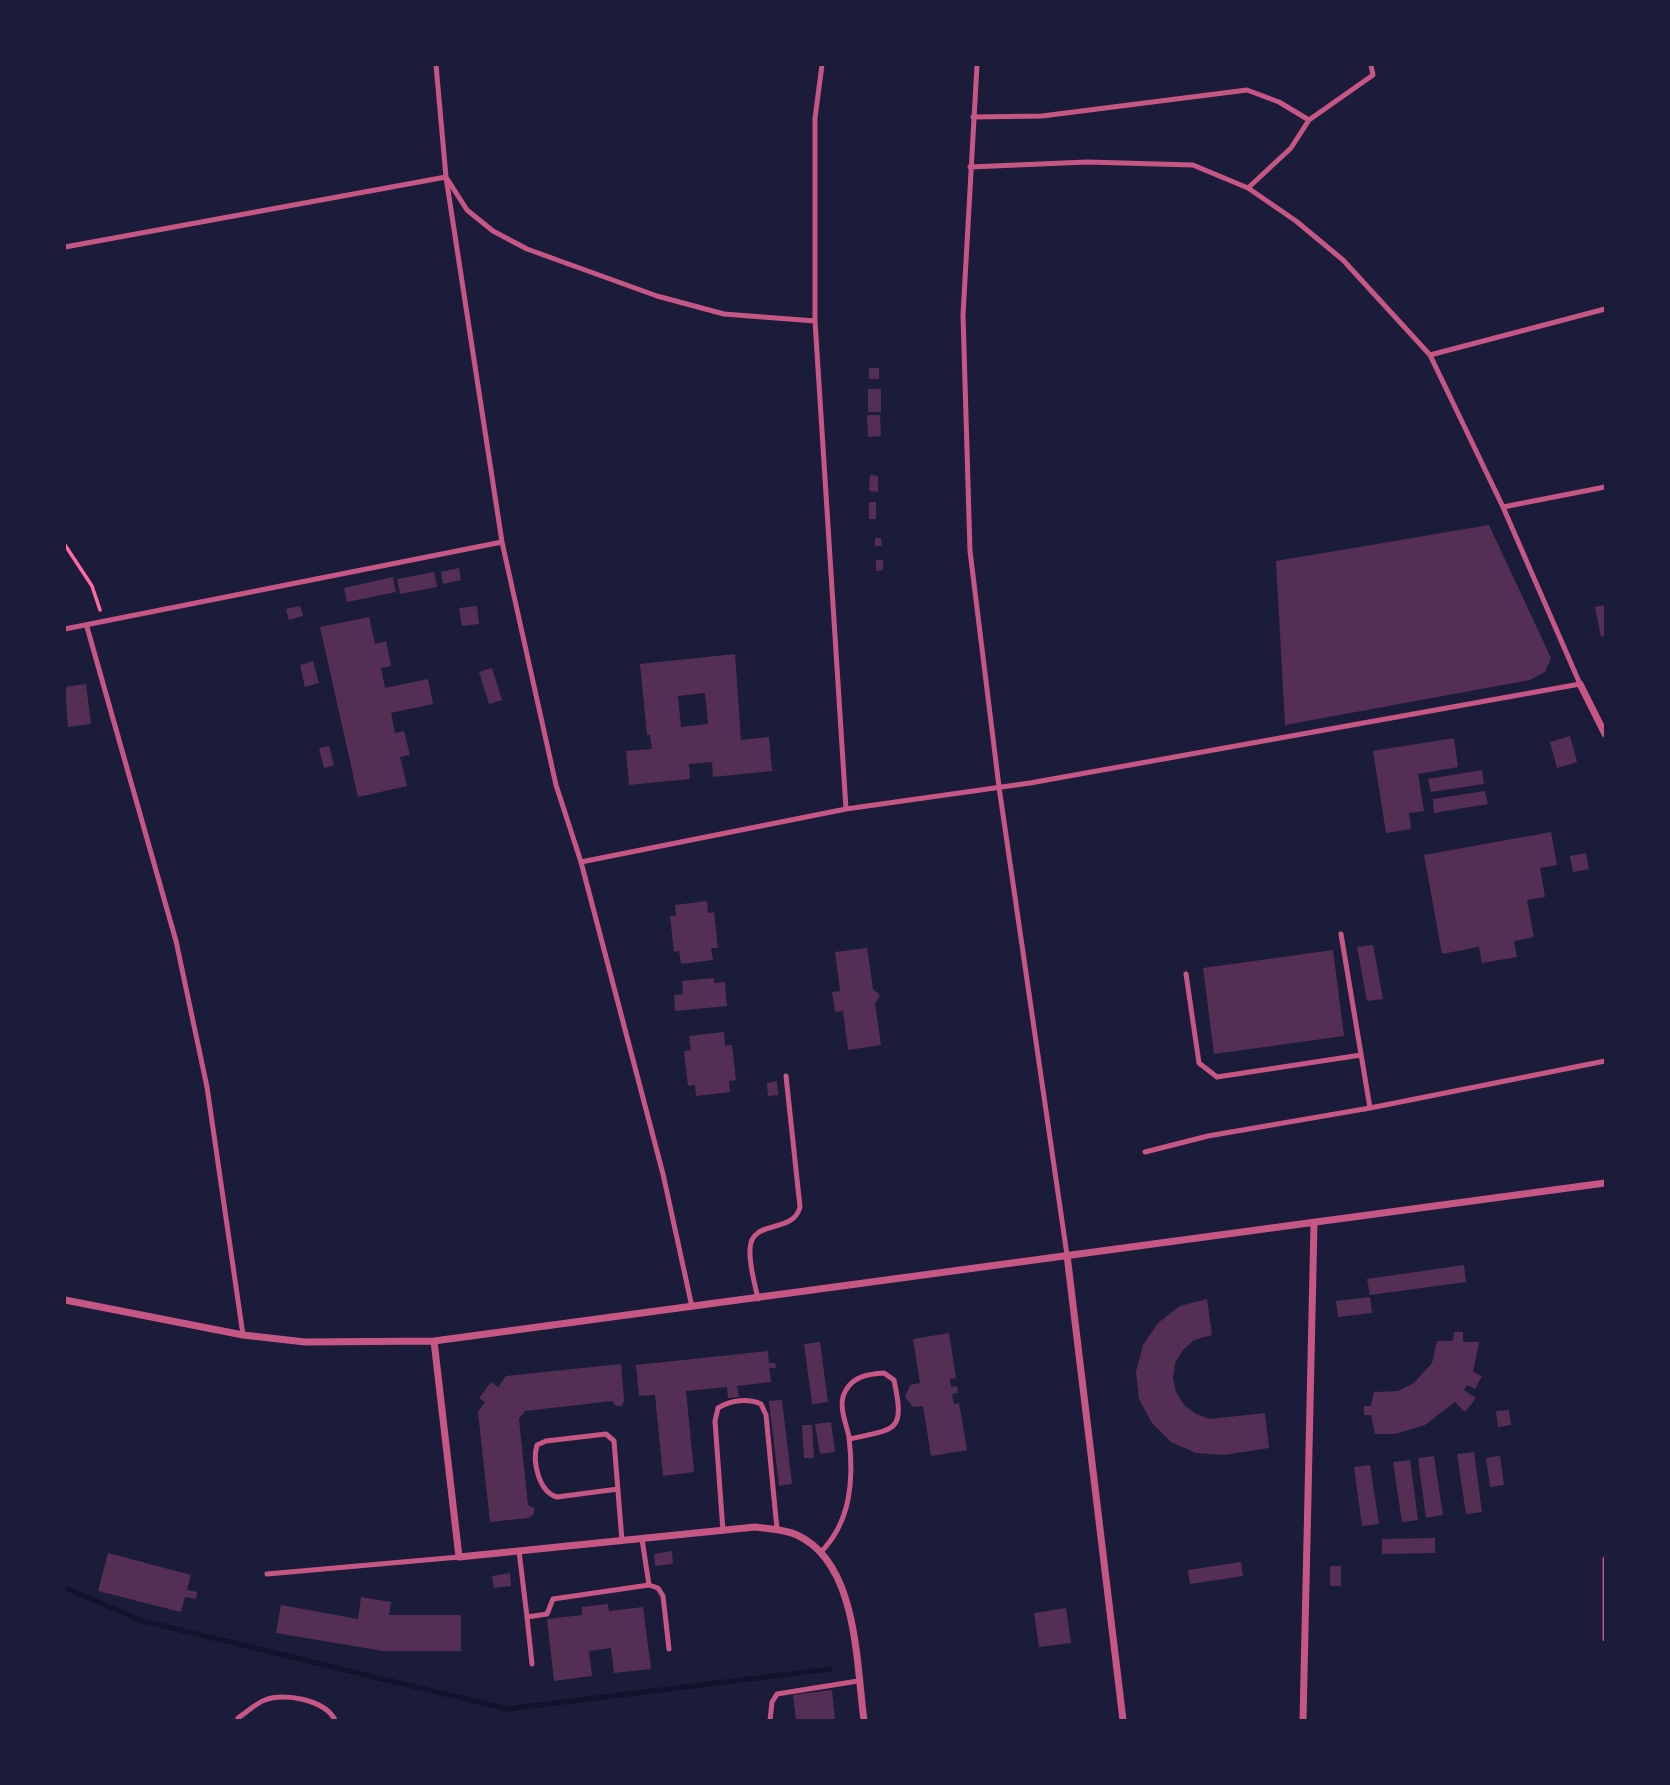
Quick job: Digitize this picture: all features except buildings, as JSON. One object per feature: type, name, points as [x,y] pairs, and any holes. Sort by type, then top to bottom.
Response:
[{"type":"street","points":[[1580,684],[1605,734]]},
{"type":"street","points":[[65,1300],[243,1335],[318,1343],[434,1341],[1605,1183]]},
{"type":"street","points":[[1303,1720],[1314,1224]]},
{"type":"street","points":[[1067,1255],[1123,1720]]},
{"type":"street","points":[[434,1341],[458,1557],[755,1527],[798,1535],[820,1553],[835,1571],[847,1597],[864,1720]]},
{"type":"lane","points":[[436,65],[446,177],[502,542],[556,785],[581,862],[663,1174],[692,1308]]},
{"type":"lane","points":[[822,65],[814,118],[815,321],[846,809]]},
{"type":"lane","points":[[976,65],[963,315],[970,551],[999,787],[1067,1255]]},
{"type":"lane","points":[[1248,188],[1291,148],[1309,120],[1373,75],[1371,65]]},
{"type":"lane","points":[[973,117],[1042,116],[1247,90],[1279,102],[1309,120]]},
{"type":"lane","points":[[581,862],[846,809],[999,787],[1580,684],[1503,508],[1430,355],[1343,260],[1296,221],[1248,188],[1193,165],[1087,162],[970,167]]},
{"type":"lane","points":[[65,247],[446,177]]},
{"type":"lane","points":[[446,177],[467,210],[493,231],[527,249],[657,296],[724,314],[815,321]]},
{"type":"lane","points":[[1430,355],[1605,309]]},
{"type":"lane","points":[[1503,508],[1605,487]]},
{"type":"lane","points":[[65,629],[87,627],[502,542]]},
{"type":"lane","points":[[87,627],[179,954],[208,1087],[243,1335]]},
{"type":"lane","points":[[1341,934],[1370,1108]]},
{"type":"lane","points":[[1186,974],[1199,1063],[1217,1077],[1362,1055]]},
{"type":"lane","points":[[1145,1152],[1208,1136],[1370,1108],[1605,1061]]},
{"type":"lane","points":[[758,1299],[750,1250],[752,1240],[769,1227],[791,1223],[800,1207],[786,1076]]},
{"type":"lane","points":[[820,1553],[835,1538],[845,1518],[849,1495],[849,1439],[842,1403],[846,1390],[859,1378],[884,1373],[894,1380],[901,1413],[896,1424],[886,1431],[849,1439]]},
{"type":"lane","points":[[723,1531],[715,1421],[718,1408],[727,1402],[753,1400],[761,1404],[766,1415],[777,1530]]},
{"type":"lane","points":[[618,1489],[556,1497],[548,1495],[541,1485],[534,1453],[537,1445],[546,1440],[606,1434],[614,1441],[618,1489],[622,1541]]},
{"type":"lane","points":[[642,1539],[649,1585]]},
{"type":"lane","points":[[519,1551],[532,1664]]},
{"type":"lane","points":[[267,1574],[458,1557]]},
{"type":"lane","points":[[1605,1559],[1605,1639]]},
{"type":"lane","points":[[527,1618],[547,1614],[553,1600],[560,1596],[649,1585],[658,1588],[663,1597],[669,1649]]},
{"type":"lane","points":[[770,1720],[772,1702],[777,1693],[858,1681]]},
{"type":"lane","points":[[237,1718],[266,1699],[302,1698],[332,1714],[335,1720]]},
{"type":"path","points":[[65,545],[92,586],[104,622]]},
{"type":"waterway","points":[[65,1588],[143,1621],[507,1709],[830,1669]]}]
